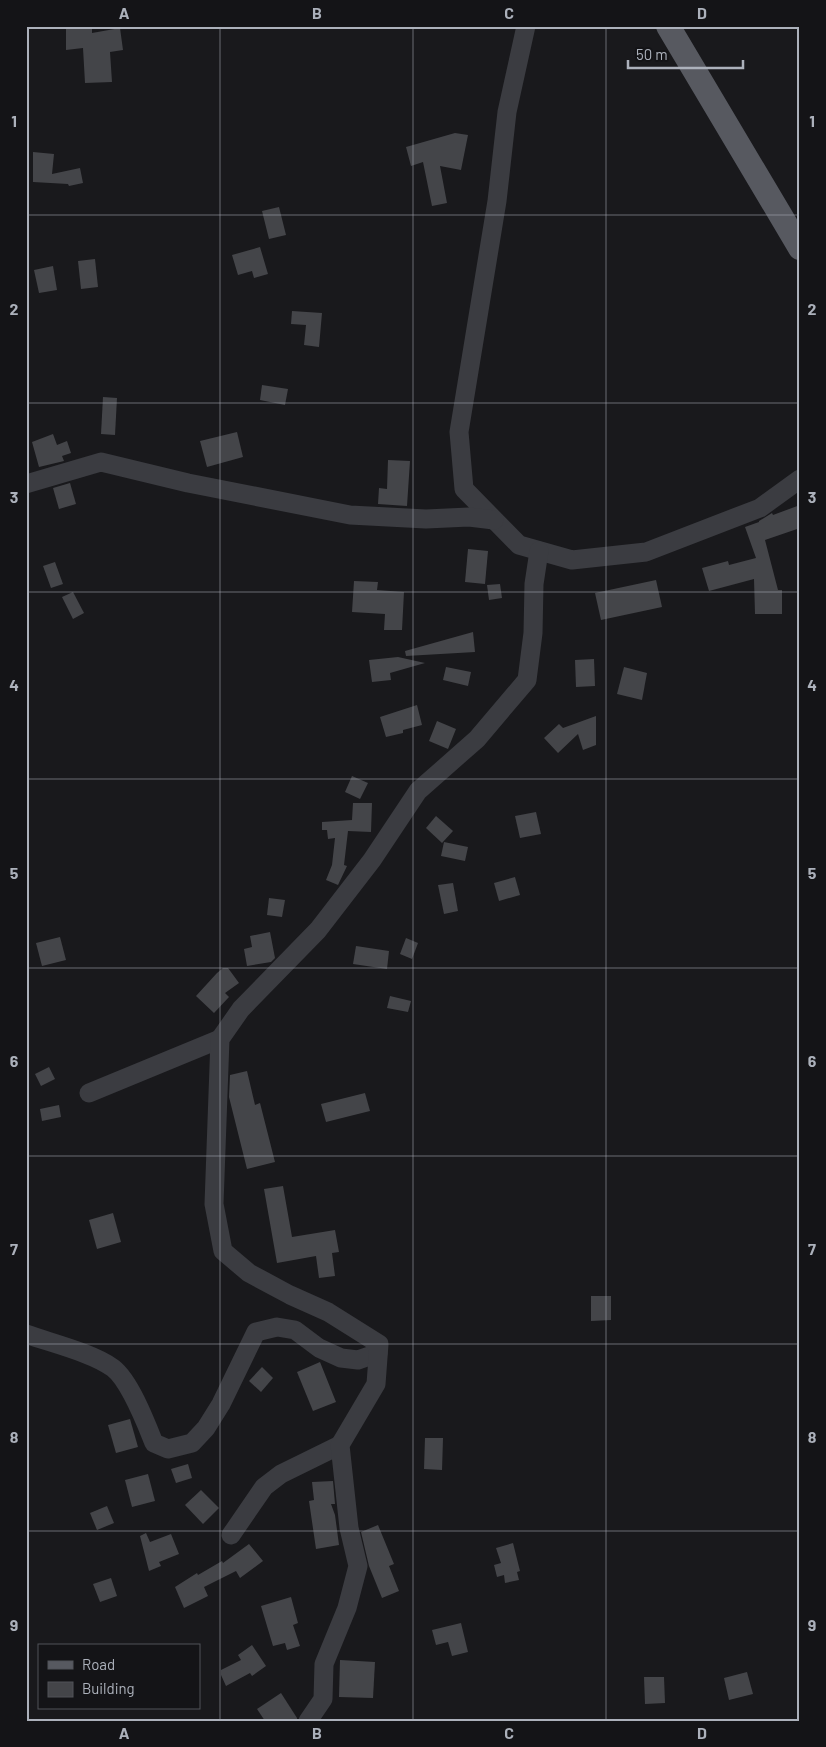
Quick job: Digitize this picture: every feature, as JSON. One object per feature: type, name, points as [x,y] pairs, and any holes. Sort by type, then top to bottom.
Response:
[{"type":"main road","points":[[668,26],[800,248]]},
{"type":"street","points":[[526,26],[507,112],[496,201],[459,432],[464,490],[519,545],[572,560],[646,552],[760,508],[800,479]]},
{"type":"street","points":[[26,484],[101,462],[188,483],[350,515],[426,518],[470,517],[494,520]]},
{"type":"street","points":[[231,1535],[264,1488],[281,1474],[340,1445],[376,1384],[379,1344],[358,1329],[328,1312],[290,1295],[249,1273],[223,1251],[214,1204],[220,1039],[241,1009],[318,930],[372,860],[418,791],[477,739],[527,680],[533,633],[534,584],[539,551]]},
{"type":"street","points":[[89,1092],[220,1039]]},
{"type":"street","points":[[26,1334],[85,1354],[114,1368],[130,1390],[154,1443],[168,1449],[192,1443],[206,1428],[221,1404],[256,1332],[277,1327],[295,1330],[319,1348],[341,1358],[358,1360],[378,1353]]},
{"type":"street","points":[[308,1721],[323,1699],[324,1664],[347,1608],[358,1566],[349,1528],[340,1445]]},
{"type":"building","points":[[120,28],[123,50],[110,52],[112,82],[85,83],[83,48],[66,50],[66,29],[92,29],[92,33]]},
{"type":"building","points":[[455,133],[468,135],[461,170],[440,166],[447,203],[432,206],[423,162],[411,166],[406,147]]},
{"type":"building","points":[[33,152],[54,154],[52,174],[80,168],[83,183],[69,186],[68,184],[33,182]]},
{"type":"building","points":[[279,207],[286,235],[269,239],[262,211]]},
{"type":"building","points":[[260,247],[268,274],[254,278],[252,271],[238,275],[232,255]]},
{"type":"building","points":[[95,259],[98,287],[81,289],[78,261]]},
{"type":"building","points":[[53,266],[57,290],[39,293],[34,270]]},
{"type":"building","points":[[292,311],[322,313],[319,347],[304,345],[306,325],[291,324]]},
{"type":"building","points":[[262,385],[288,389],[285,405],[260,400]]},
{"type":"building","points":[[103,397],[117,398],[115,435],[101,434]]},
{"type":"building","points":[[237,432],[243,457],[207,467],[200,441]]},
{"type":"building","points":[[53,434],[57,445],[67,441],[71,453],[62,456],[64,461],[39,467],[32,442]]},
{"type":"building","points":[[388,460],[410,461],[407,506],[378,504],[379,488],[387,489]]},
{"type":"building","points":[[70,483],[76,504],[59,509],[53,488]]},
{"type":"building","points":[[800,505],[800,528],[765,540],[778,590],[782,590],[782,614],[755,614],[754,579],[709,591],[702,568],[728,561],[729,565],[756,558],[745,527],[759,522],[772,513],[773,515]]},
{"type":"building","points":[[468,549],[488,551],[485,584],[465,582]]},
{"type":"building","points":[[55,562],[63,584],[51,588],[43,566]]},
{"type":"building","points":[[656,580],[662,607],[601,620],[595,593]]},
{"type":"building","points":[[354,581],[378,582],[377,590],[404,592],[402,630],[384,630],[385,614],[352,612]]},
{"type":"building","points":[[500,584],[502,598],[489,600],[487,585]]},
{"type":"building","points":[[73,592],[84,613],[73,619],[62,597]]},
{"type":"building","points":[[473,632],[475,652],[406,656],[405,651]]},
{"type":"building","points":[[398,657],[425,663],[390,673],[391,680],[372,682],[369,660]]},
{"type":"building","points":[[594,659],[595,686],[576,687],[575,660]]},
{"type":"building","points":[[446,667],[471,672],[468,686],[443,680]]},
{"type":"building","points":[[624,667],[647,673],[642,700],[617,694]]},
{"type":"building","points":[[417,705],[422,725],[403,730],[403,733],[386,737],[380,717]]},
{"type":"building","points":[[596,716],[596,745],[583,750],[578,734],[558,753],[544,738],[559,724],[563,728]]},
{"type":"building","points":[[437,721],[456,729],[448,749],[429,741]]},
{"type":"building","points":[[352,776],[368,783],[360,799],[345,792]]},
{"type":"building","points":[[353,803],[372,803],[371,832],[348,831],[344,865],[347,866],[338,885],[326,880],[332,865],[335,838],[328,839],[327,830],[322,830],[322,822],[352,820]]},
{"type":"building","points":[[536,812],[541,834],[520,838],[515,816]]},
{"type":"building","points":[[436,816],[453,831],[442,843],[426,828]]},
{"type":"building","points":[[444,842],[468,847],[465,861],[441,856]]},
{"type":"building","points":[[515,877],[520,895],[499,901],[494,883]]},
{"type":"building","points":[[453,883],[458,911],[444,914],[438,885]]},
{"type":"building","points":[[269,898],[285,900],[282,917],[267,915]]},
{"type":"building","points":[[270,932],[275,958],[271,962],[247,966],[244,949],[252,947],[250,936]]},
{"type":"building","points":[[60,937],[66,960],[42,966],[36,943]]},
{"type":"building","points":[[406,938],[418,943],[412,959],[400,954]]},
{"type":"building","points":[[356,946],[389,951],[387,969],[353,964]]},
{"type":"building","points":[[223,968],[228,968],[239,983],[225,993],[229,997],[214,1013],[196,996]]},
{"type":"building","points":[[390,996],[411,1001],[408,1012],[387,1008]]},
{"type":"building","points":[[49,1067],[55,1079],[41,1086],[35,1074]]},
{"type":"building","points":[[247,1071],[255,1105],[260,1103],[275,1162],[247,1169],[229,1097],[230,1075]]},
{"type":"building","points":[[365,1093],[370,1111],[326,1122],[321,1104]]},
{"type":"building","points":[[59,1105],[61,1117],[42,1121],[40,1109]]},
{"type":"building","points":[[283,1186],[292,1237],[335,1230],[339,1252],[332,1253],[335,1276],[319,1278],[316,1256],[277,1263],[264,1189]]},
{"type":"building","points":[[113,1213],[121,1242],[97,1249],[89,1220]]},
{"type":"building","points":[[591,1296],[611,1296],[611,1320],[591,1321]]},
{"type":"building","points":[[320,1362],[336,1402],[313,1411],[297,1372]]},
{"type":"building","points":[[262,1367],[273,1378],[261,1392],[249,1381]]},
{"type":"building","points":[[130,1419],[138,1447],[116,1453],[108,1425]]},
{"type":"building","points":[[425,1438],[443,1438],[442,1470],[424,1469]]},
{"type":"building","points":[[188,1464],[192,1478],[176,1483],[171,1469]]},
{"type":"building","points":[[148,1474],[155,1501],[132,1507],[125,1480]]},
{"type":"building","points":[[333,1481],[335,1504],[331,1504],[335,1515],[339,1545],[316,1549],[309,1501],[314,1500],[312,1482]]},
{"type":"building","points":[[201,1490],[219,1508],[203,1524],[185,1505]]},
{"type":"building","points":[[107,1506],[114,1523],[97,1530],[90,1513]]},
{"type":"building","points":[[378,1525],[394,1564],[389,1566],[399,1591],[382,1598],[369,1566],[361,1532]]},
{"type":"building","points":[[146,1533],[150,1542],[171,1534],[179,1554],[159,1562],[161,1566],[149,1571],[140,1536]]},
{"type":"building","points":[[513,1543],[520,1571],[517,1572],[519,1580],[505,1583],[504,1575],[497,1577],[494,1565],[501,1563],[496,1548]]},
{"type":"building","points":[[249,1544],[263,1561],[240,1578],[236,1571],[204,1587],[208,1596],[184,1608],[175,1587],[197,1573],[198,1575],[222,1561],[223,1563]]},
{"type":"building","points":[[111,1578],[117,1596],[100,1602],[93,1584]]},
{"type":"building","points":[[291,1597],[298,1623],[293,1625],[300,1646],[287,1650],[285,1643],[273,1646],[261,1606]]},
{"type":"building","points":[[461,1623],[468,1652],[452,1656],[448,1642],[436,1645],[432,1630]]},
{"type":"building","points":[[252,1645],[266,1666],[252,1676],[250,1673],[226,1686],[221,1670],[241,1660],[238,1655]]},
{"type":"building","points":[[340,1660],[375,1662],[373,1698],[339,1697]]},
{"type":"building","points":[[747,1672],[753,1694],[729,1700],[724,1678]]},
{"type":"building","points":[[644,1677],[664,1677],[665,1703],[645,1704]]},
{"type":"building","points":[[281,1693],[297,1721],[265,1721],[257,1709]]}]
